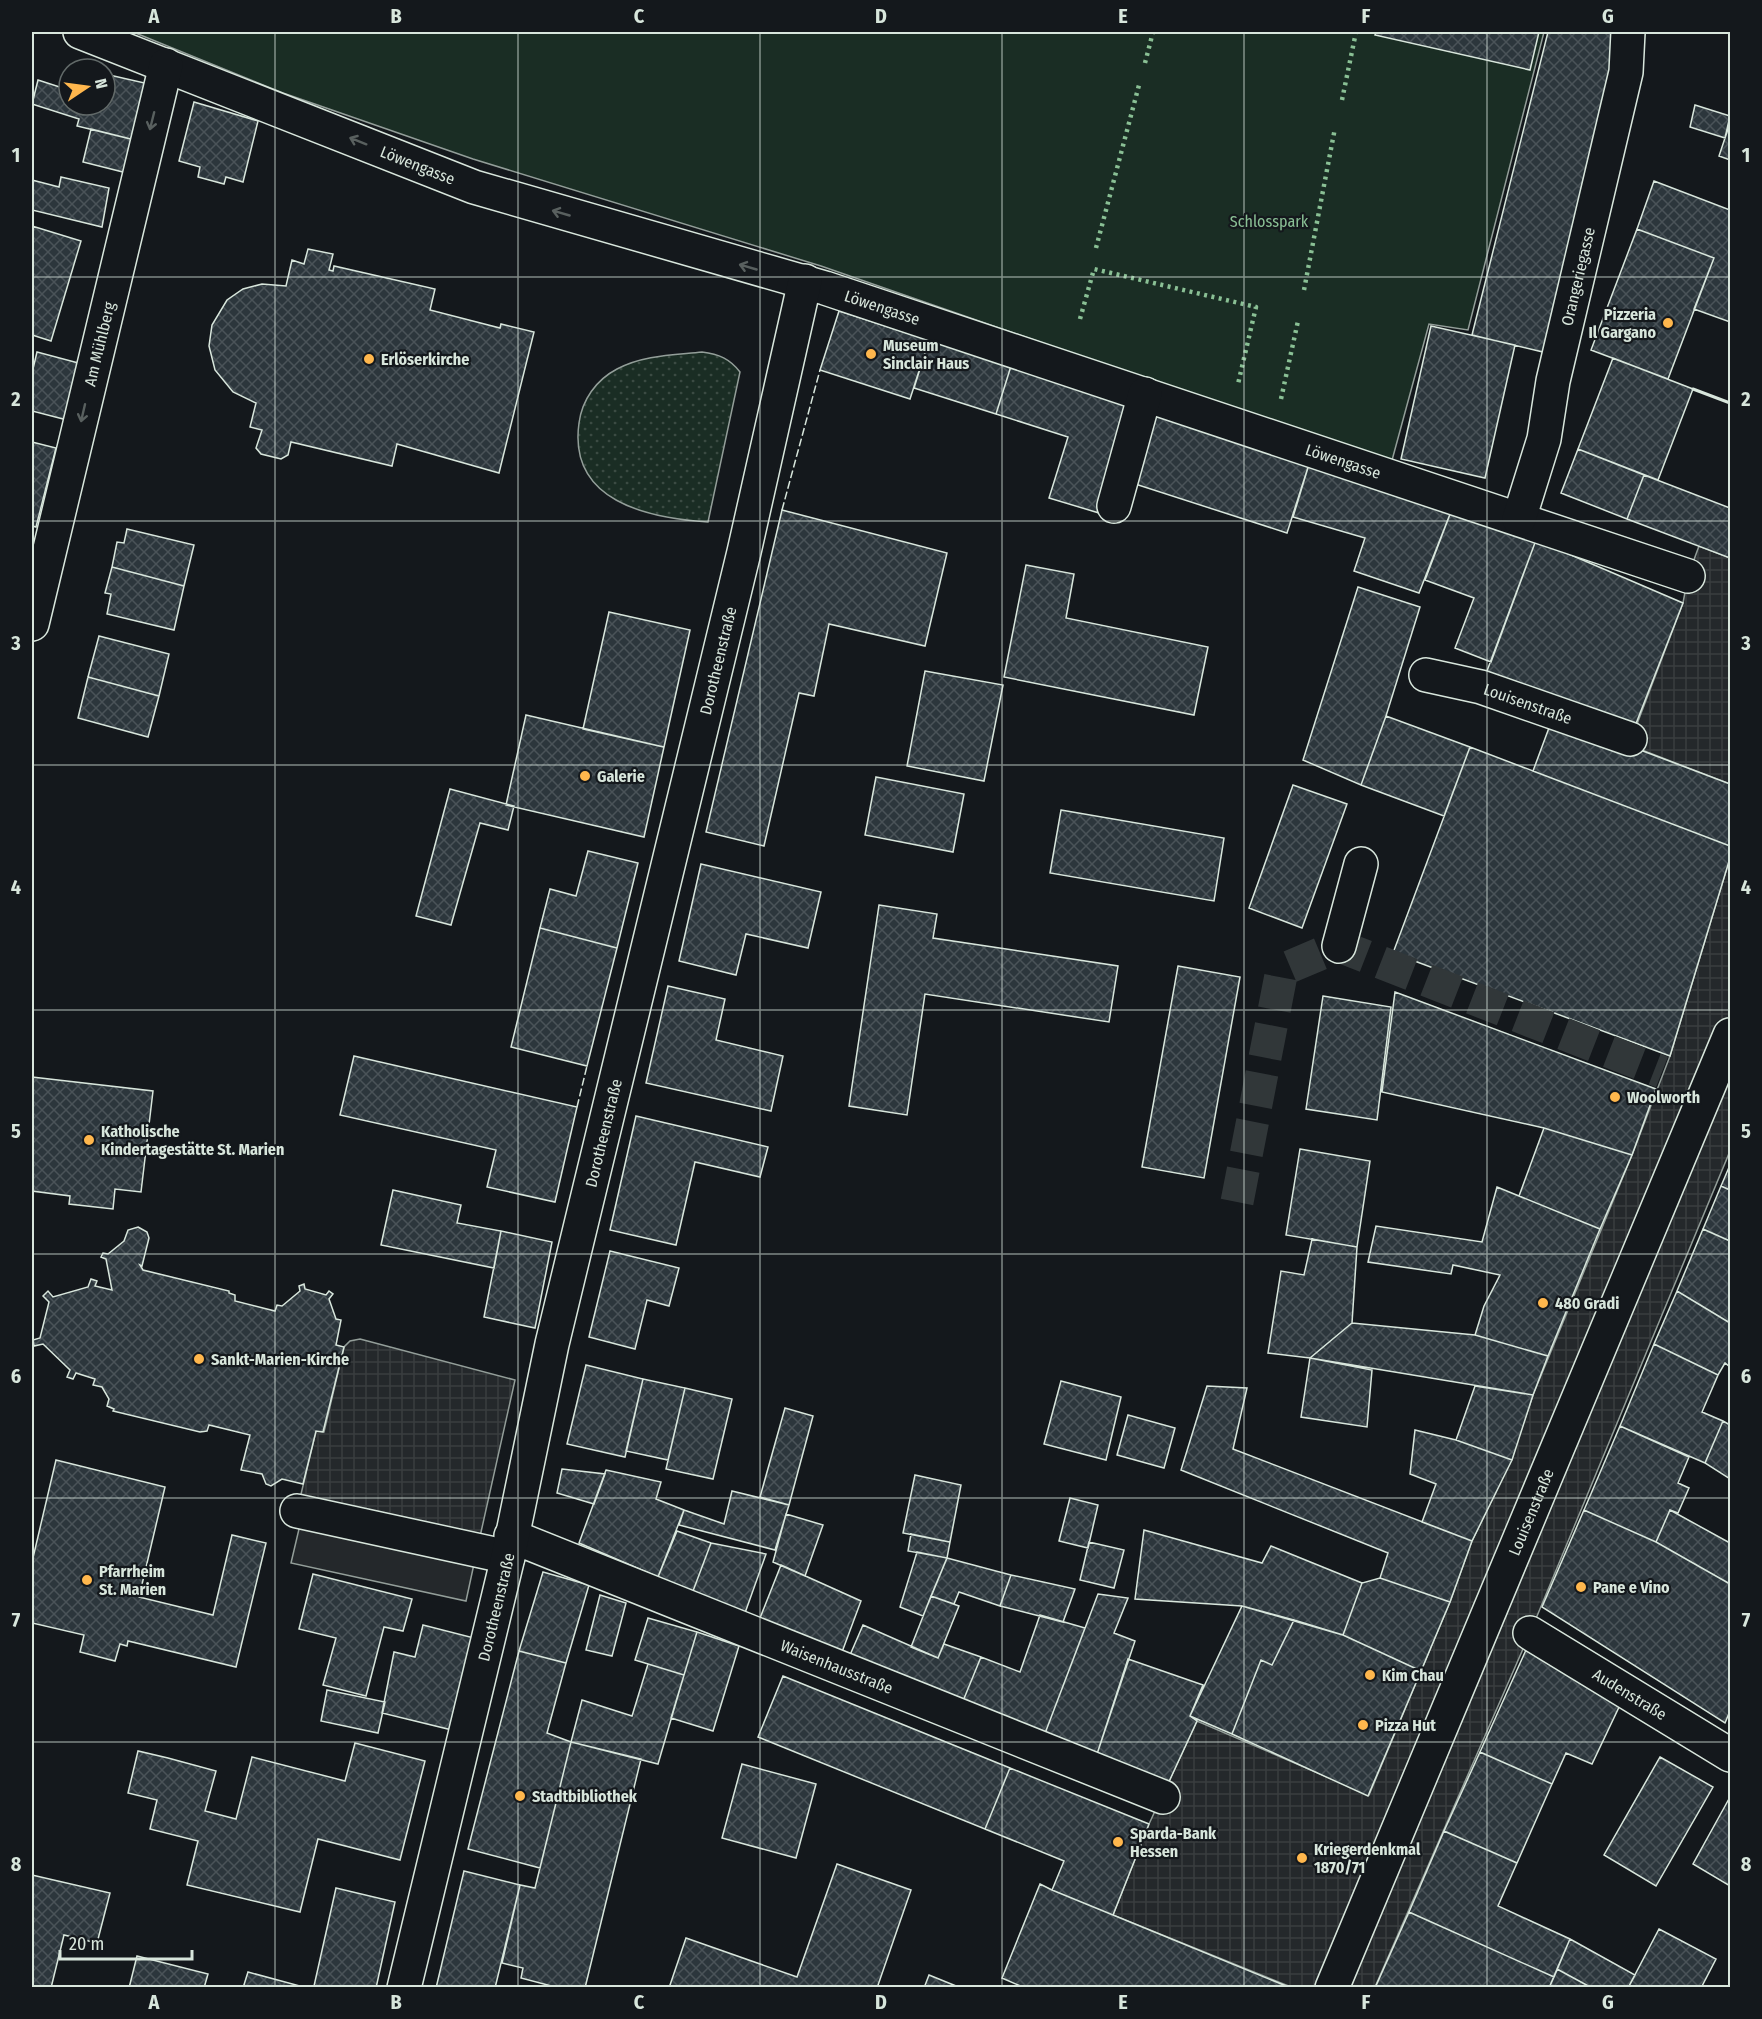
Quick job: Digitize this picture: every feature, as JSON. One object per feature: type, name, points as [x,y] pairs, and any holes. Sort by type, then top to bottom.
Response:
[{"type":"street","name":"Löwengasse","points":[[80,32],[474,188],[805,281],[1688,576]]},
{"type":"street","name":"Orangeriegasse","points":[[1519,519],[1544,439],[1553,381],[1626,72],[1628,32]]},
{"type":"street","name":"Am Mühlberg","points":[[32,624],[166,65]]},
{"type":"street","name":"Dorotheenstraße","points":[[404,1988],[509,1547],[555,1332],[746,541],[805,281]]},
{"type":"street","points":[[1114,506],[1145,394]]},
{"type":"street","name":"Louisenstraße","points":[[1426,675],[1481,687],[1630,739]]},
{"type":"street","points":[[1339,946],[1361,864]]},
{"type":"street","name":"Louisenstraße","points":[[1332,1988],[1731,1035]]},
{"type":"street","name":"Waisenhausstraße","points":[[297,1510],[509,1547],[1163,1797]]},
{"type":"street","name":"Audenstraße","points":[[1530,1633],[1731,1755]]},
{"type":"green space","name":"Schlosspark","points":[[133,32],[1544,32],[1468,330],[1429,324],[1391,464],[821,266],[473,159],[283,93]]},
{"type":"green space","points":[[702,352],[724,358],[740,372],[708,522],[661,516],[616,500],[599,488],[586,471],[579,449],[579,423],[583,406],[591,392],[609,374],[627,364],[659,356]]},
{"type":"shaded area","points":[[1699,546],[1730,558],[1730,784],[1629,745],[1683,603],[1688,576]]},
{"type":"shaded area","points":[[1730,858],[1730,1151],[1530,1633],[1375,1987],[1291,1987],[1113,1915],[1149,1824],[1197,1721],[1369,1795],[1450,1602],[1472,1541],[1511,1460],[1533,1395],[1632,1155],[1670,1056]]},
{"type":"shaded area","points":[[360,1339],[515,1380],[477,1550],[297,1511],[316,1431],[324,1432],[344,1347],[350,1341]]},
{"type":"shaded area","points":[[303,1512],[477,1550],[466,1601],[291,1563]]},
{"type":"building","points":[[1376,32],[1539,32],[1530,70],[1375,35]]},
{"type":"building","points":[[1548,32],[1611,32],[1611,67],[1543,352],[1472,335]]},
{"type":"building","points":[[117,77],[149,84],[135,140],[77,126],[79,119],[73,117],[117,117]]},
{"type":"building","points":[[38,80],[57,86],[57,112],[32,104]]},
{"type":"building","points":[[194,102],[258,121],[243,182],[226,177],[224,184],[198,177],[200,167],[179,161]]},
{"type":"building","points":[[1695,105],[1730,116],[1725,138],[1690,127]]},
{"type":"building","points":[[1730,123],[1730,160],[1719,156]]},
{"type":"building","points":[[91,129],[135,140],[127,173],[83,162]]},
{"type":"building","points":[[61,177],[109,188],[102,227],[32,210],[32,180],[59,187]]},
{"type":"building","points":[[1654,181],[1730,210],[1730,322],[1694,309],[1714,258],[1637,229]]},
{"type":"building","points":[[32,226],[81,241],[51,341],[32,335]]},
{"type":"building","points":[[1637,229],[1714,258],[1668,379],[1591,350]]},
{"type":"building","name":"Erlöserkirche","points":[[308,249],[333,254],[329,270],[333,271],[334,266],[435,289],[430,310],[500,328],[501,324],[534,332],[499,473],[397,444],[392,466],[291,442],[288,455],[281,459],[261,454],[256,448],[262,430],[250,427],[256,403],[233,392],[215,370],[209,346],[212,325],[227,300],[243,289],[262,284],[286,286],[292,260],[304,264]]},
{"type":"building","points":[[839,311],[929,340],[910,399],[820,370]]},
{"type":"building","points":[[1431,326],[1515,345],[1485,478],[1401,459]]},
{"type":"building","points":[[929,340],[1011,366],[996,414],[914,388]]},
{"type":"building","points":[[37,352],[86,365],[71,421],[32,411],[32,373]]},
{"type":"building","points":[[1613,358],[1693,389],[1658,480],[1578,449]]},
{"type":"building","points":[[1011,366],[1133,405],[1099,513],[1049,498],[1068,437],[996,414]]},
{"type":"building","points":[[1149,410],[1310,461],[1287,533],[1129,482]]},
{"type":"building","points":[[32,442],[56,448],[36,527],[32,526]]},
{"type":"building","points":[[1578,449],[1644,475],[1627,519],[1561,493]]},
{"type":"building","points":[[1310,461],[1452,509],[1419,593],[1354,571],[1365,538],[1293,517]]},
{"type":"building","points":[[1644,475],[1730,508],[1730,558],[1627,519]]},
{"type":"building","points":[[1452,509],[1536,540],[1491,662],[1455,648],[1474,598],[1425,580]]},
{"type":"building","points":[[782,510],[947,553],[925,646],[829,624],[814,696],[799,693],[764,846],[706,832]]},
{"type":"building","points":[[127,529],[194,545],[184,586],[112,567],[117,542],[124,543]]},
{"type":"building","points":[[1536,540],[1683,603],[1630,739],[1481,687]]},
{"type":"building","points":[[1026,565],[1074,574],[1066,618],[1208,647],[1194,715],[1004,677]]},
{"type":"building","points":[[112,567],[184,586],[174,630],[107,614],[111,594],[105,593]]},
{"type":"building","points":[[1358,587],[1420,607],[1386,716],[1361,785],[1303,760]]},
{"type":"building","points":[[609,612],[690,630],[664,747],[583,729]]},
{"type":"building","points":[[99,636],[169,654],[159,696],[88,677]]},
{"type":"building","points":[[925,671],[1003,685],[984,781],[907,766]]},
{"type":"building","points":[[88,677],[159,696],[148,737],[78,718]]},
{"type":"building","name":"Galerie","points":[[526,715],[664,747],[644,837],[506,805]]},
{"type":"building","points":[[1386,716],[1470,747],[1444,816],[1361,785]]},
{"type":"building","points":[[1553,717],[1730,784],[1730,846],[1533,771]]},
{"type":"building","points":[[1470,747],[1730,846],[1730,858],[1670,1056],[1393,953]]},
{"type":"building","points":[[876,777],[964,794],[953,852],[865,835]]},
{"type":"building","points":[[1293,785],[1347,804],[1302,928],[1249,908]]},
{"type":"building","points":[[450,789],[514,806],[508,830],[480,823],[451,925],[416,916]]},
{"type":"building","points":[[1061,810],[1224,838],[1214,901],[1050,873]]},
{"type":"building","points":[[588,851],[638,863],[617,948],[540,928],[550,889],[576,896]]},
{"type":"building","points":[[701,864],[821,892],[808,948],[746,934],[736,975],[679,961]]},
{"type":"building","points":[[879,905],[937,914],[933,938],[1118,966],[1109,1022],[925,994],[907,1115],[849,1106]]},
{"type":"building","points":[[540,928],[617,948],[587,1066],[511,1047]]},
{"type":"building","points":[[1178,966],[1240,977],[1204,1178],[1142,1167]]},
{"type":"building","points":[[668,986],[725,999],[716,1040],[783,1056],[771,1111],[646,1083]]},
{"type":"building","points":[[1395,992],[1656,1089],[1632,1155],[1544,1128],[1382,1092]]},
{"type":"building","points":[[1323,996],[1391,1007],[1377,1120],[1306,1109]]},
{"type":"building","points":[[354,1056],[577,1107],[555,1202],[487,1187],[496,1150],[340,1115]]},
{"type":"building","name":"Katholische Kindertagestätte St. Marien","points":[[32,1077],[153,1091],[141,1192],[115,1189],[113,1209],[69,1204],[70,1196],[32,1191]]},
{"type":"building","points":[[636,1116],[768,1147],[760,1177],[695,1162],[676,1245],[610,1230]]},
{"type":"building","points":[[1544,1128],[1632,1155],[1600,1229],[1519,1196]]},
{"type":"building","points":[[1300,1149],[1370,1161],[1357,1247],[1286,1235]]},
{"type":"building","points":[[1730,1165],[1730,1190],[1721,1186]]},
{"type":"building","points":[[1721,1186],[1730,1190],[1730,1241],[1703,1229]]},
{"type":"building","points":[[1497,1187],[1600,1229],[1548,1356],[1475,1335],[1484,1306],[1500,1275],[1453,1265],[1451,1274],[1368,1262],[1376,1226],[1482,1242]]},
{"type":"building","points":[[393,1190],[461,1205],[457,1223],[501,1231],[494,1268],[381,1245]]},
{"type":"building","name":"Sankt-Marien-Kirche","points":[[138,1227],[147,1232],[149,1238],[142,1266],[140,1265],[143,1270],[229,1291],[235,1295],[235,1301],[275,1311],[277,1305],[282,1306],[300,1291],[299,1286],[304,1284],[305,1289],[326,1295],[329,1291],[333,1294],[329,1299],[336,1319],[341,1320],[336,1345],[344,1347],[323,1432],[316,1431],[303,1484],[282,1479],[271,1486],[266,1484],[262,1474],[241,1470],[250,1435],[209,1425],[207,1431],[200,1432],[113,1411],[114,1409],[107,1406],[109,1399],[102,1387],[93,1385],[95,1379],[76,1373],[73,1379],[67,1377],[70,1370],[43,1344],[34,1346],[33,1340],[40,1338],[49,1302],[43,1296],[48,1291],[53,1297],[88,1287],[91,1279],[97,1281],[95,1286],[112,1290],[106,1259],[101,1257],[103,1253],[108,1254],[124,1241],[128,1230]]},
{"type":"building","points":[[1703,1229],[1730,1241],[1730,1323],[1677,1291]]},
{"type":"building","points":[[501,1231],[552,1242],[535,1328],[484,1317]]},
{"type":"building","points":[[1312,1239],[1357,1247],[1352,1323],[1310,1358],[1268,1353],[1281,1271],[1304,1275]]},
{"type":"building","points":[[610,1251],[679,1268],[669,1306],[647,1300],[635,1349],[589,1337]]},
{"type":"building","points":[[1677,1291],[1730,1323],[1730,1367],[1725,1363],[1718,1375],[1654,1344]]},
{"type":"building","points":[[1352,1323],[1475,1335],[1548,1356],[1533,1395],[1310,1358]]},
{"type":"building","points":[[1654,1344],[1718,1375],[1702,1412],[1723,1421],[1705,1463],[1620,1426]]},
{"type":"building","points":[[1310,1358],[1372,1370],[1367,1427],[1301,1417]]},
{"type":"building","points":[[586,1365],[643,1379],[625,1457],[567,1444]]},
{"type":"building","points":[[643,1379],[685,1388],[668,1460],[626,1451]]},
{"type":"building","points":[[1061,1381],[1121,1397],[1106,1460],[1044,1444]]},
{"type":"building","points":[[1207,1386],[1247,1388],[1233,1449],[1472,1541],[1450,1602],[1380,1578],[1388,1553],[1181,1470]]},
{"type":"building","points":[[1475,1386],[1533,1395],[1512,1460],[1456,1440]]},
{"type":"building","points":[[685,1388],[732,1399],[713,1479],[666,1469]]},
{"type":"building","points":[[785,1408],[813,1416],[789,1505],[760,1497]]},
{"type":"building","points":[[1128,1415],[1175,1428],[1164,1468],[1117,1455]]},
{"type":"building","points":[[1723,1421],[1730,1425],[1730,1479],[1705,1463]]},
{"type":"building","points":[[1620,1426],[1689,1457],[1678,1483],[1689,1488],[1678,1513],[1670,1510],[1656,1542],[1584,1510]]},
{"type":"building","points":[[1415,1430],[1456,1440],[1512,1460],[1472,1541],[1422,1522],[1436,1484],[1410,1474]]},
{"type":"building","name":"Pfarrheim St. Marien","points":[[56,1460],[165,1487],[139,1597],[213,1615],[232,1535],[266,1543],[236,1667],[128,1641],[127,1646],[120,1644],[115,1661],[80,1652],[84,1635],[32,1623],[32,1562]]},
{"type":"building","points":[[562,1469],[605,1474],[594,1504],[557,1493]]},
{"type":"building","points":[[606,1470],[661,1482],[656,1499],[684,1510],[658,1577],[579,1543]]},
{"type":"building","points":[[915,1475],[961,1485],[950,1542],[903,1533]]},
{"type":"building","points":[[732,1491],[789,1505],[775,1550],[679,1525],[684,1510],[724,1524]]},
{"type":"building","points":[[1070,1498],[1098,1505],[1088,1548],[1059,1541]]},
{"type":"building","points":[[1584,1510],[1656,1542],[1730,1584],[1730,1711],[1725,1723],[1542,1607]]},
{"type":"building","points":[[1670,1510],[1730,1543],[1730,1584],[1656,1542]]},
{"type":"building","points":[[786,1514],[823,1525],[805,1576],[773,1562]]},
{"type":"building","points":[[1144,1530],[1262,1563],[1271,1546],[1362,1583],[1343,1635],[1242,1606],[1135,1599]]},
{"type":"building","points":[[677,1531],[711,1543],[693,1591],[658,1577]]},
{"type":"building","points":[[911,1534],[950,1542],[947,1558],[908,1551]]},
{"type":"building","points":[[1089,1542],[1124,1550],[1114,1588],[1080,1580]]},
{"type":"building","points":[[711,1543],[766,1554],[745,1613],[693,1591]]},
{"type":"building","points":[[917,1552],[947,1558],[923,1616],[900,1607]]},
{"type":"building","points":[[947,1558],[1011,1575],[1000,1606],[959,1592],[954,1604],[931,1596]]},
{"type":"building","points":[[781,1565],[861,1601],[842,1652],[760,1618]]},
{"type":"building","points":[[543,1572],[589,1585],[566,1663],[519,1651]]},
{"type":"building","points":[[313,1574],[412,1599],[403,1631],[384,1627],[366,1696],[323,1685],[336,1638],[299,1629]]},
{"type":"building","points":[[1011,1575],[1075,1589],[1063,1622],[1000,1606]]},
{"type":"building","points":[[1380,1578],[1450,1602],[1421,1671],[1343,1635],[1362,1583]]},
{"type":"building","points":[[1098,1594],[1128,1598],[1114,1633],[1135,1641],[1096,1757],[1044,1736]]},
{"type":"building","points":[[600,1595],[626,1603],[612,1656],[586,1650]]},
{"type":"building","points":[[931,1596],[959,1606],[938,1658],[911,1647]]},
{"type":"building","points":[[1242,1606],[1294,1620],[1272,1665],[1261,1660],[1232,1734],[1190,1716]]},
{"type":"building","points":[[1040,1615],[1085,1628],[1044,1736],[963,1701],[981,1657],[1020,1672]]},
{"type":"building","points":[[648,1618],[697,1632],[684,1675],[635,1660]]},
{"type":"building","points":[[1294,1620],[1343,1635],[1421,1671],[1368,1796],[1232,1734],[1261,1660],[1272,1665]]},
{"type":"building","points":[[423,1625],[474,1638],[452,1730],[382,1713],[394,1652],[415,1657]]},
{"type":"building","points":[[863,1625],[938,1658],[944,1644],[981,1657],[963,1701],[850,1655]]},
{"type":"building","points":[[697,1632],[739,1646],[713,1731],[671,1718]]},
{"type":"building","points":[[1526,1650],[1620,1705],[1592,1764],[1566,1753],[1552,1784],[1480,1752]]},
{"type":"building","name":"Stadtbibliothek","points":[[519,1651],[566,1663],[547,1733],[571,1742],[540,1868],[468,1849]]},
{"type":"building","points":[[1128,1659],[1203,1685],[1190,1716],[1197,1721],[1167,1786],[1096,1757]]},
{"type":"building","points":[[648,1664],[684,1675],[658,1764],[571,1742],[582,1700],[632,1716]]},
{"type":"building","points":[[783,1676],[1010,1768],[985,1829],[758,1737]]},
{"type":"building","points":[[327,1690],[385,1702],[378,1733],[321,1721]]},
{"type":"building","points":[[571,1742],[641,1759],[585,1988],[559,1988],[521,1978],[523,1968],[502,1963],[520,1885],[535,1888]]},
{"type":"building","points":[[355,1743],[425,1761],[400,1860],[318,1839],[300,1912],[187,1885],[198,1841],[150,1829],[157,1800],[128,1793],[138,1751],[168,1758],[216,1771],[205,1811],[236,1819],[252,1757],[345,1781]]},
{"type":"building","points":[[1480,1752],[1552,1784],[1517,1863],[1444,1831]]},
{"type":"building","points":[[1660,1757],[1713,1787],[1656,1886],[1604,1855]]},
{"type":"building","points":[[742,1764],[816,1784],[796,1858],[722,1838]]},
{"type":"building","points":[[1010,1768],[1149,1824],[1113,1915],[1052,1890],[1064,1861],[985,1829]]},
{"type":"building","points":[[1730,1797],[1730,1886],[1693,1864]]},
{"type":"building","points":[[1444,1831],[1517,1863],[1498,1906],[1570,1939],[1554,1977],[1409,1912]]},
{"type":"building","points":[[837,1864],[911,1890],[877,1988],[669,1988],[686,1938],[797,1977]]},
{"type":"building","points":[[464,1871],[520,1885],[495,1988],[436,1988]]},
{"type":"building","points":[[32,1875],[110,1893],[97,1943],[64,1935],[51,1988],[32,1988]]},
{"type":"building","points":[[1040,1884],[1291,1988],[1025,1988],[1002,1978]]},
{"type":"building","points":[[336,1888],[395,1902],[376,1988],[314,1986]]},
{"type":"building","points":[[1409,1912],[1554,1977],[1549,1988],[1375,1988]]},
{"type":"building","points":[[1659,1929],[1716,1959],[1701,1988],[1628,1988]]},
{"type":"building","points":[[1570,1939],[1635,1975],[1628,1988],[1592,1988],[1557,1969]]},
{"type":"building","points":[[137,1956],[208,1974],[204,1988],[129,1988]]},
{"type":"building","points":[[1557,1969],[1592,1988],[1549,1988]]},
{"type":"building","points":[[248,1972],[300,1986],[300,1988],[243,1988]]},
{"type":"building","points":[[929,1975],[961,1988],[924,1988]]},
{"type":"tunnel","points":[[1237,1202],[1282,970],[1339,946],[1662,1072]]},
{"type":"hedge","points":[[1145,63],[1153,32]]},
{"type":"hedge","points":[[1342,100],[1356,32]]},
{"type":"hedge","points":[[1096,248],[1139,85]]},
{"type":"hedge","points":[[1304,290],[1335,128]]},
{"type":"hedge","points":[[1080,319],[1094,269],[1256,307],[1238,384]]},
{"type":"hedge","points":[[1281,399],[1298,321]]},
{"type":"fence","points":[[782,510],[820,370]]},
{"type":"fence","points":[[577,1107],[587,1066]]},
{"type":"wall","points":[[1693,389],[1730,403]]},
{"type":"place","name":"Pizzeria Il Gargano","points":[[1668,323]]},
{"type":"place","name":"Museum Sinclair Haus","points":[[871,354]]},
{"type":"place","name":"Erlöserkirche","points":[[369,359]]},
{"type":"place","name":"Galerie","points":[[585,776]]},
{"type":"place","name":"Woolworth","points":[[1615,1097]]},
{"type":"place","name":"Katholische Kindertagestätte St. Marien","points":[[89,1140]]},
{"type":"place","name":"480 Gradi","points":[[1543,1303]]},
{"type":"place","name":"Sankt-Marien-Kirche","points":[[199,1359]]},
{"type":"place","name":"Pfarrheim St. Marien","points":[[87,1580]]},
{"type":"place","name":"Pane e Vino","points":[[1581,1587]]},
{"type":"place","name":"Kim Chau","points":[[1370,1675]]},
{"type":"place","name":"Pizza Hut","points":[[1363,1725]]},
{"type":"place","name":"Stadtbibliothek","points":[[520,1796]]},
{"type":"place","name":"Sparda-Bank Hessen","points":[[1118,1842]]},
{"type":"place","name":"Kriegerdenkmal 1870/71","points":[[1302,1858]]}]
